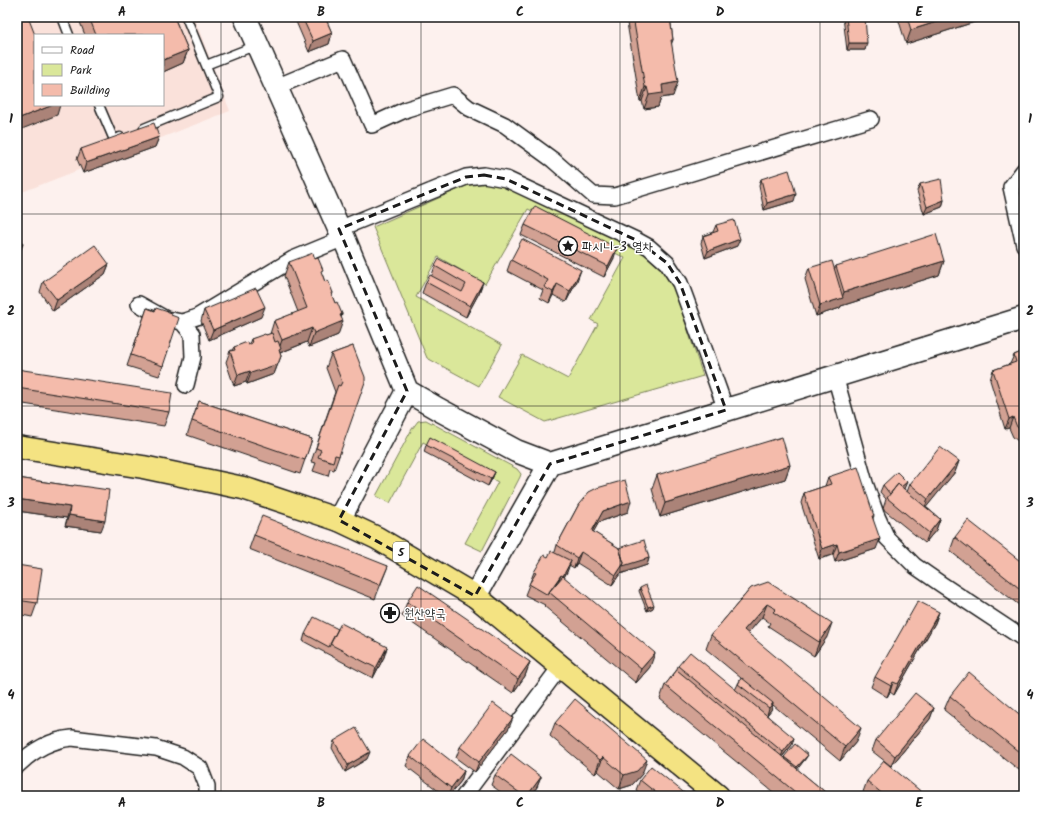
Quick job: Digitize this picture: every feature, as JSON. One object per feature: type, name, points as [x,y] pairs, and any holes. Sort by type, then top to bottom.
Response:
[{"type":"highway","name":"5","points":[[17,447],[143,467],[243,488],[339,520],[377,538],[475,596],[718,796]]},
{"type":"main road","points":[[245,17],[342,234],[407,391],[516,450],[550,464],[1024,318]]},
{"type":"main road","points":[[339,520],[407,391]]},
{"type":"main road","points":[[475,596],[550,464]]},
{"type":"street","points":[[276,87],[343,59],[372,125],[407,109],[453,95],[469,108],[505,125],[553,160],[593,195],[616,196],[871,119]]},
{"type":"street","points":[[1024,170],[1011,187],[1024,245]]},
{"type":"street","points":[[139,304],[166,319],[182,322],[196,317],[293,259],[342,234],[466,177],[484,175],[506,179],[520,185],[638,241],[649,247],[667,263],[680,283],[726,410]]},
{"type":"street","points":[[182,322],[192,334],[193,357],[186,385]]},
{"type":"street","points":[[835,376],[865,483],[876,514],[887,538],[915,566],[1024,639]]},
{"type":"street","points":[[464,796],[560,666]]},
{"type":"street","points":[[17,766],[25,758],[45,745],[60,739],[72,738],[156,748],[183,757],[200,768],[207,786],[207,796]]},
{"type":"lane","points":[[62,17],[69,34]]},
{"type":"lane","points":[[99,106],[114,140],[219,97],[186,17]]},
{"type":"lane","points":[[206,65],[258,44]]},
{"type":"highlighted area","points":[[484,175],[506,179],[638,241],[667,263],[680,283],[726,410],[550,464],[475,596],[339,520],[407,391],[339,229],[466,177]]},
{"type":"shaded area","points":[[17,17],[194,17],[230,111],[17,194]]},
{"type":"green space","points":[[482,182],[504,184],[644,250],[664,271],[674,288],[703,376],[545,422],[498,397],[522,355],[568,379],[598,324],[591,320],[625,258],[528,209],[485,284],[438,257],[416,297],[502,345],[479,386],[427,358],[373,227],[468,185]]},
{"type":"green space","points":[[426,420],[517,469],[521,474],[482,551],[465,543],[498,482],[423,442],[390,503],[376,496],[412,429],[418,421]]},
{"type":"building","points":[[17,17],[28,17],[35,34],[34,106],[50,106],[17,119]]},
{"type":"building","points":[[89,17],[174,17],[188,50],[164,60],[164,34],[96,34]]},
{"type":"building","points":[[302,17],[325,17],[332,33],[313,41]]},
{"type":"building","points":[[633,17],[670,17],[673,40],[671,40],[678,82],[662,85],[663,93],[649,95],[647,87],[645,87]]},
{"type":"building","points":[[846,17],[865,17],[867,43],[849,43]]},
{"type":"building","points":[[907,17],[952,17],[911,30]]},
{"type":"building","points":[[154,123],[159,137],[86,163],[81,149]]},
{"type":"building","points":[[789,170],[796,194],[767,203],[761,179]]},
{"type":"building","points":[[941,179],[944,200],[927,207],[920,184]]},
{"type":"building","points":[[535,206],[617,248],[608,266],[525,225]]},
{"type":"building","points":[[734,220],[740,239],[708,251],[703,236],[718,231],[716,225]]},
{"type":"building","points":[[936,234],[944,261],[844,292],[836,266]]},
{"type":"building","points":[[17,235],[23,244],[17,248]]},
{"type":"building","points":[[522,239],[581,270],[570,291],[557,284],[553,292],[544,287],[548,280],[511,260]]},
{"type":"building","points":[[95,245],[109,264],[57,300],[43,282]]},
{"type":"building","points":[[313,253],[315,259],[318,258],[323,270],[321,271],[325,282],[328,280],[333,293],[331,293],[335,303],[337,302],[343,321],[314,333],[312,328],[282,340],[274,321],[307,308],[289,262]]},
{"type":"building","points":[[439,259],[483,282],[470,306],[426,282],[430,275],[462,292],[466,284],[435,266]]},
{"type":"building","points":[[832,261],[843,298],[820,305],[809,268]]},
{"type":"building","points":[[256,288],[265,307],[213,330],[204,310]]},
{"type":"building","points":[[147,308],[155,311],[156,308],[171,313],[171,315],[179,318],[163,366],[131,355]]},
{"type":"building","points":[[272,333],[275,342],[278,341],[281,349],[279,350],[281,356],[278,364],[251,373],[250,371],[238,375],[230,351],[235,350],[234,347],[247,342],[248,345],[252,343],[251,339]]},
{"type":"building","points":[[353,346],[365,377],[365,382],[339,456],[335,455],[333,462],[318,457],[321,450],[316,448],[338,385],[340,386],[342,382],[331,354]]},
{"type":"building","points":[[1024,351],[1024,377],[1021,378],[1024,387],[1024,432],[1017,427],[1013,417],[1009,419],[993,370],[1016,362],[1014,355]]},
{"type":"building","points":[[17,369],[172,393],[169,412],[17,388]]},
{"type":"building","points":[[199,401],[312,439],[305,460],[192,421]]},
{"type":"building","points":[[430,437],[495,472],[491,479],[426,445]]},
{"type":"building","points":[[782,437],[790,465],[665,503],[657,475]]},
{"type":"building","points":[[940,447],[959,461],[928,499],[910,484]]},
{"type":"building","points":[[858,467],[880,539],[839,552],[837,544],[822,549],[804,493],[831,484],[828,477]]},
{"type":"building","points":[[897,472],[907,482],[901,487],[898,484],[890,494],[883,485]]},
{"type":"building","points":[[17,478],[109,490],[105,521],[69,515],[70,507],[17,499]]},
{"type":"building","points":[[625,480],[631,501],[603,511],[592,531],[619,548],[624,563],[616,575],[581,552],[577,558],[557,545],[579,504],[589,492],[597,488]]},
{"type":"building","points":[[898,484],[940,519],[929,533],[887,498]]},
{"type":"building","points":[[262,516],[388,566],[380,585],[254,535]]},
{"type":"building","points":[[968,520],[1024,564],[1024,592],[955,537]]},
{"type":"building","points":[[644,540],[649,558],[623,566],[624,563],[619,548]]},
{"type":"building","points":[[551,551],[571,561],[563,576],[561,575],[548,595],[529,584],[544,555],[548,557]]},
{"type":"building","points":[[17,565],[42,569],[37,603],[17,600]]},
{"type":"building","points":[[563,576],[655,653],[641,669],[549,592]]},
{"type":"building","points":[[768,582],[832,623],[819,642],[773,612],[776,609],[767,604],[744,630],[861,728],[845,747],[711,635],[751,588]]},
{"type":"building","points":[[418,585],[530,662],[518,679],[407,602]]},
{"type":"building","points":[[646,585],[654,605],[648,607],[640,588]]},
{"type":"building","points":[[918,601],[939,612],[898,684],[893,682],[891,686],[875,677]]},
{"type":"building","points":[[314,617],[338,629],[329,647],[305,634]]},
{"type":"building","points":[[341,623],[387,647],[376,668],[330,644]]},
{"type":"building","points":[[690,652],[794,738],[783,752],[678,666]]},
{"type":"building","points":[[677,670],[830,796],[800,796],[665,685]]},
{"type":"building","points":[[969,672],[1024,718],[1024,756],[950,696]]},
{"type":"building","points":[[742,678],[773,703],[769,708],[738,684]]},
{"type":"building","points":[[915,693],[934,708],[895,756],[876,740]]},
{"type":"building","points":[[575,699],[647,760],[637,771],[624,775],[603,757],[600,760],[555,723]]},
{"type":"building","points":[[493,703],[513,718],[479,762],[460,747]]},
{"type":"building","points":[[356,728],[370,752],[348,765],[334,741]]},
{"type":"building","points":[[423,739],[464,771],[451,788],[410,756]]},
{"type":"building","points":[[795,744],[808,755],[797,767],[784,757]]},
{"type":"building","points":[[511,754],[541,777],[527,796],[524,796],[495,775]]},
{"type":"building","points":[[884,761],[924,794],[922,796],[885,796],[867,781]]},
{"type":"building","points":[[651,766],[688,796],[660,796],[640,780]]},
{"type":"place","name":"파시니-3 열차","points":[[568,246]]},
{"type":"place","name":"원산약국","points":[[390,613]]}]
